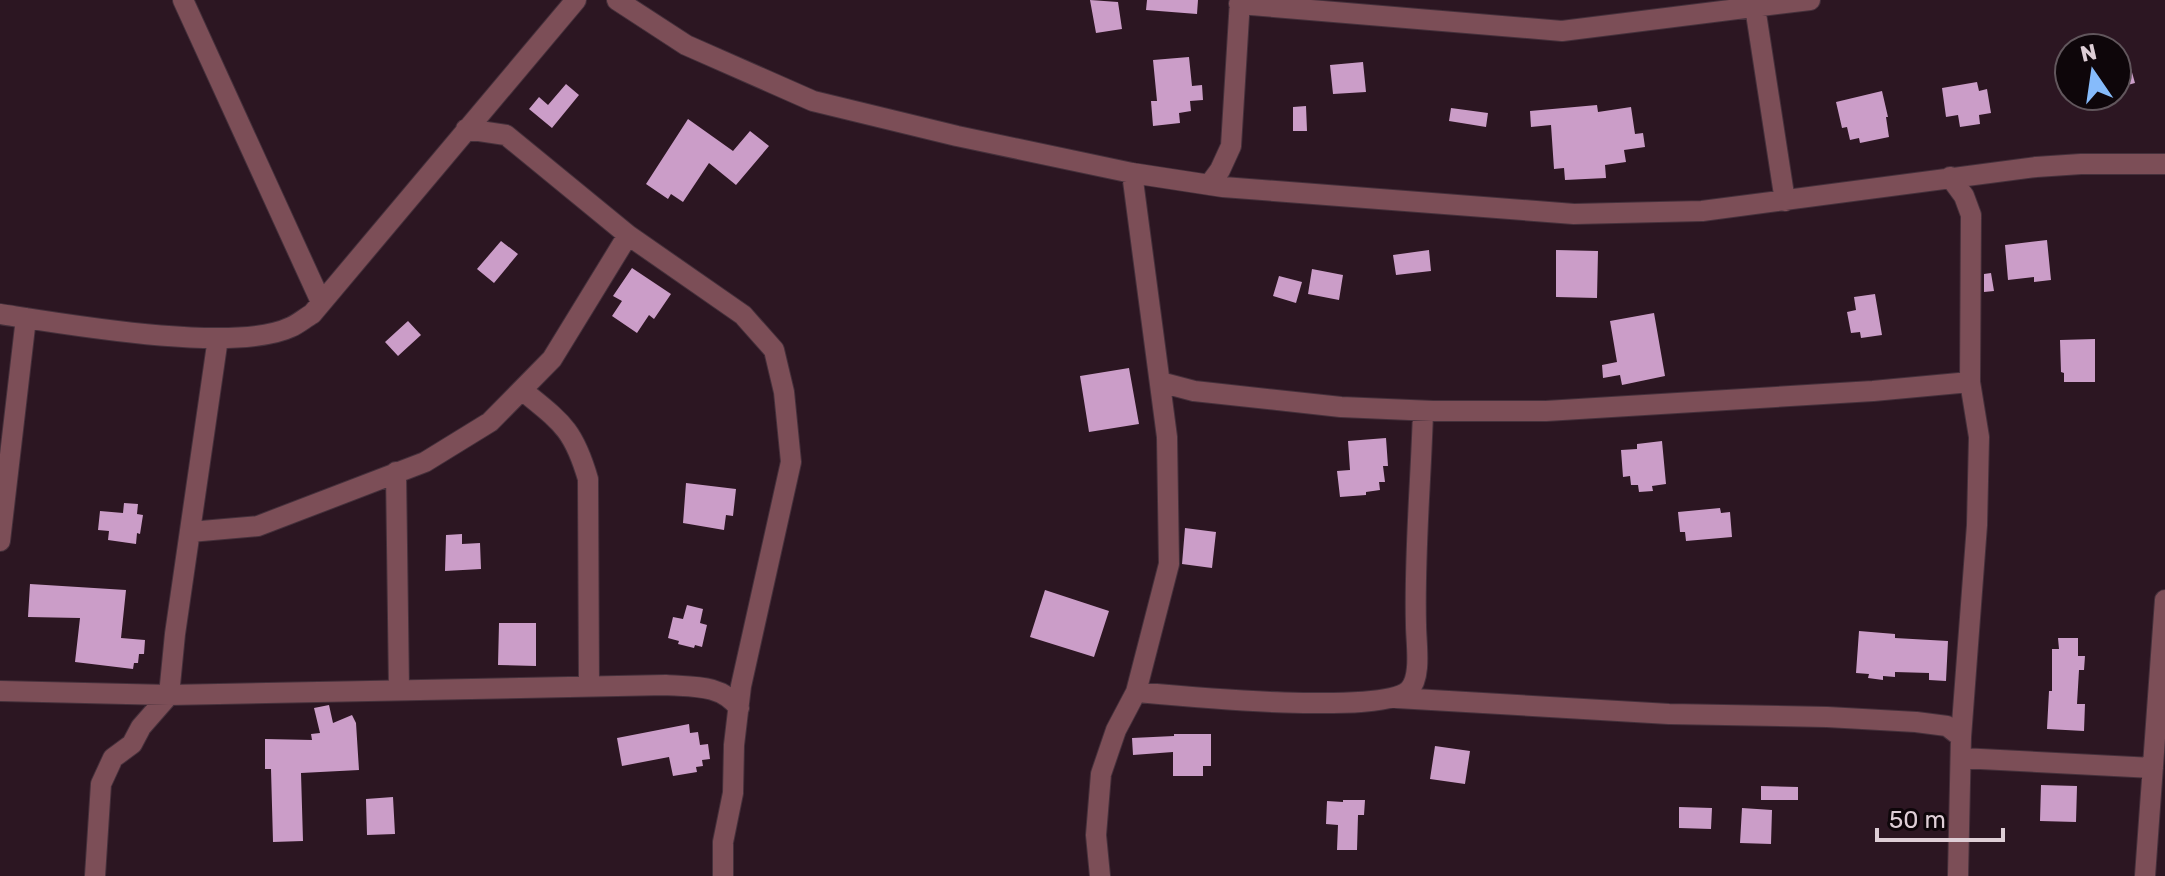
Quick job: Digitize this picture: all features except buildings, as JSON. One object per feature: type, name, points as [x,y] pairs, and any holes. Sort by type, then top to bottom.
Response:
[{"type":"street","points":[[183,0],[321,302]]},
{"type":"street","points":[[0,314],[94,328],[218,338],[290,328],[312,314],[576,0]]},
{"type":"street","points":[[617,0],[686,45],[813,101],[957,136],[1132,173],[1209,185],[1574,214],[1702,211],[1950,177],[2081,164],[2165,164]]},
{"type":"street","points":[[1209,185],[1231,146],[1240,2],[1415,21],[1562,31],[1810,0]]},
{"type":"street","points":[[1755,7],[1785,201]]},
{"type":"street","points":[[491,99],[506,135],[628,235],[743,315],[774,350],[784,392],[791,462],[739,708],[733,793],[723,842],[723,876]]},
{"type":"street","points":[[466,129],[506,135]]},
{"type":"street","points":[[1100,876],[1096,835],[1101,774],[1116,730],[1136,692],[1169,564],[1167,437],[1132,173]]},
{"type":"street","points":[[1950,177],[1964,196],[1971,215],[1970,382],[1979,437],[1978,510],[1961,747],[1958,876]]},
{"type":"street","points":[[190,532],[258,526],[425,462],[490,422],[552,359],[628,235]]},
{"type":"street","points":[[0,541],[26,318]]},
{"type":"street","points":[[95,876],[101,784],[113,758],[132,744],[141,727],[169,695],[218,338]]},
{"type":"street","points":[[1160,382],[1194,391],[1341,407],[1423,411],[1546,411],[1970,382]]},
{"type":"street","points":[[522,390],[567,428],[580,450],[588,479],[589,685]]},
{"type":"street","points":[[1397,698],[1410,690],[1415,678],[1423,411]]},
{"type":"street","points":[[396,472],[399,690]]},
{"type":"street","points":[[2145,876],[2165,600]]},
{"type":"street","points":[[0,691],[169,695],[589,685],[702,687],[729,680],[747,661]]},
{"type":"street","points":[[172,671],[192,694]]},
{"type":"street","points":[[702,687],[730,697],[739,708]]},
{"type":"street","points":[[1136,692],[1217,699],[1315,702],[1397,698],[1669,714],[1827,717],[1926,723],[1947,726],[1961,747]]},
{"type":"street","points":[[1961,747],[2153,768]]}]
